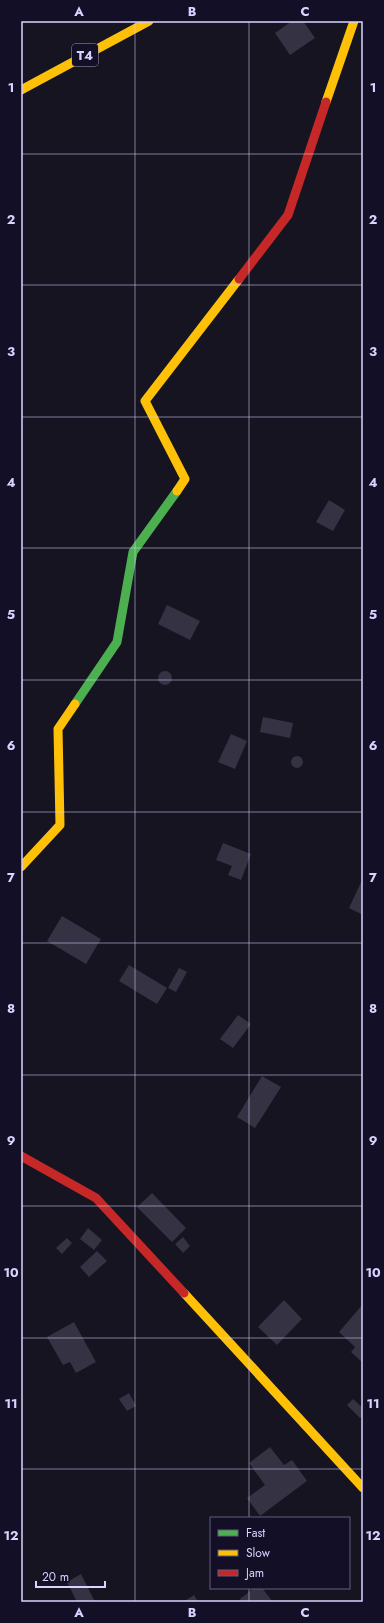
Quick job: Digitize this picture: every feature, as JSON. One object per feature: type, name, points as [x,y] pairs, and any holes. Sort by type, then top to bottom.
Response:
[{"type":"main road","name":"T4","points":[[21,90],[148,21]]},
{"type":"main road","points":[[21,867],[60,825],[58,729],[117,642],[133,552],[185,479],[145,401],[288,215],[354,21]]},
{"type":"main road","points":[[21,1156],[96,1198],[363,1488]]},
{"type":"building","points":[[292,21],[303,21],[315,38],[290,55],[275,33]]},
{"type":"building","points":[[329,500],[345,510],[333,531],[316,522]]},
{"type":"building","points":[[167,605],[200,621],[190,640],[158,624]]},
{"type":"building","points":[[162,671],[168,671],[172,675],[172,681],[168,685],[162,685],[158,681],[158,675]]},
{"type":"building","points":[[263,717],[293,723],[290,738],[260,732]]},
{"type":"building","points":[[231,734],[247,741],[235,769],[218,762]]},
{"type":"building","points":[[297,756],[301,758],[303,762],[301,766],[297,768],[293,766],[291,762],[293,758]]},
{"type":"building","points":[[223,843],[251,854],[241,880],[228,875],[232,866],[216,860]]},
{"type":"building","points":[[363,878],[363,915],[349,908]]},
{"type":"building","points":[[62,916],[101,939],[86,964],[47,941]]},
{"type":"building","points":[[129,965],[167,988],[157,1004],[119,981]]},
{"type":"building","points":[[179,968],[187,972],[176,992],[168,988]]},
{"type":"building","points":[[238,1015],[251,1024],[233,1048],[220,1039]]},
{"type":"building","points":[[262,1076],[281,1087],[255,1128],[237,1117]]},
{"type":"building","points":[[152,1193],[186,1228],[172,1242],[137,1207]]},
{"type":"building","points":[[88,1228],[102,1240],[94,1250],[80,1239]]},
{"type":"building","points":[[183,1237],[190,1246],[183,1253],[175,1244]]},
{"type":"building","points":[[67,1238],[72,1243],[62,1254],[56,1248]]},
{"type":"building","points":[[97,1251],[107,1261],[89,1277],[80,1267]]},
{"type":"building","points":[[284,1300],[302,1319],[277,1345],[258,1327]]},
{"type":"building","points":[[363,1304],[363,1363],[351,1352],[355,1347],[339,1332]]},
{"type":"building","points":[[74,1322],[96,1362],[76,1373],[70,1362],[63,1365],[47,1337]]},
{"type":"building","points":[[129,1393],[136,1406],[127,1411],[119,1399]]},
{"type":"building","points":[[353,1399],[363,1408],[363,1415],[360,1418],[347,1405]]},
{"type":"building","points":[[270,1447],[284,1465],[292,1460],[307,1481],[260,1516],[247,1498],[265,1485],[249,1463]]},
{"type":"building","points":[[81,1574],[95,1602],[77,1602],[67,1582]]},
{"type":"building","points":[[253,1589],[263,1589],[273,1602],[242,1602],[240,1599]]},
{"type":"building","points":[[194,1595],[198,1602],[183,1602]]},
{"type":"traffic: fast","points":[[75,704],[117,642],[133,552],[177,491]]},
{"type":"traffic: slow","points":[[21,90],[149,21]]},
{"type":"traffic: slow","points":[[326,102],[354,21]]},
{"type":"traffic: slow","points":[[177,491],[185,479],[145,401],[239,279]]},
{"type":"traffic: slow","points":[[21,867],[60,825],[58,729],[75,704]]},
{"type":"traffic: slow","points":[[184,1293],[363,1488]]},
{"type":"traffic: jam","points":[[239,279],[288,215],[326,102]]},
{"type":"traffic: jam","points":[[21,1156],[96,1198],[184,1293]]}]
